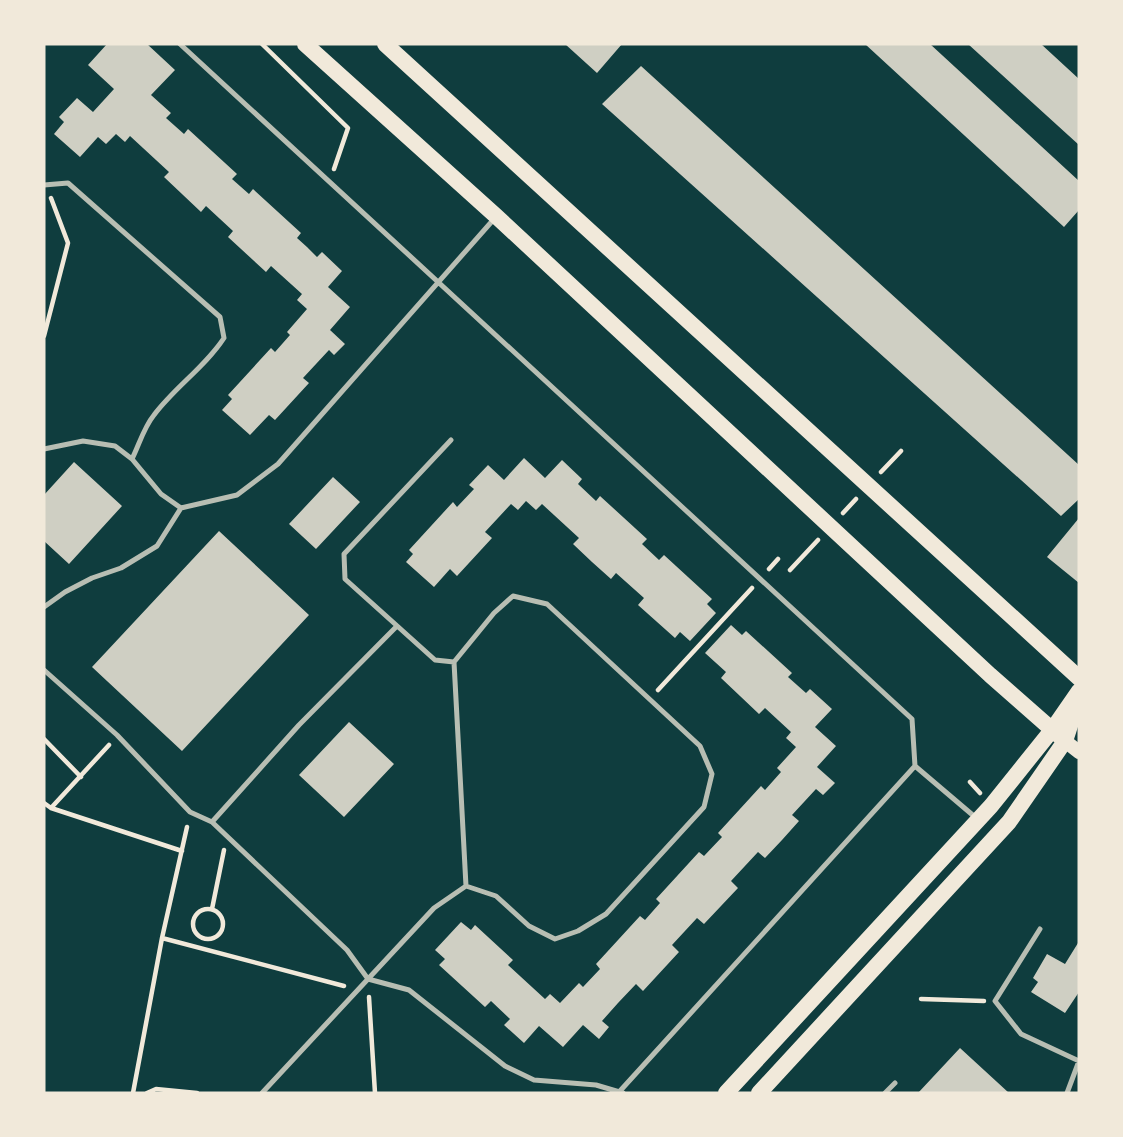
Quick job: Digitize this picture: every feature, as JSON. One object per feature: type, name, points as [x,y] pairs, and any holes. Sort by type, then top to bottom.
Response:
[{"type":"main road","points":[[305,44],[496,216],[1058,736],[1079,752]]},
{"type":"main road","points":[[385,44],[1079,678]]},
{"type":"main road","points":[[728,1093],[1058,736],[1079,691]]},
{"type":"main road","points":[[759,1093],[1009,822],[1079,698]]},
{"type":"lane","points":[[180,44],[912,719],[915,765],[978,820]]},
{"type":"lane","points":[[45,184],[68,183],[220,317],[224,338],[213,355],[188,376],[152,417],[132,459]]},
{"type":"lane","points":[[44,607],[65,592],[92,578],[121,568],[157,546],[181,508],[237,495],[278,464],[496,216]]},
{"type":"lane","points":[[451,440],[344,554],[345,579],[435,660],[454,662]]},
{"type":"lane","points":[[44,449],[83,441],[115,446],[132,459],[161,494],[181,508]]},
{"type":"lane","points":[[513,596],[547,604],[700,746],[712,774],[704,807],[606,914],[578,931],[555,939],[529,926],[496,896],[466,886],[454,662],[494,614],[513,596]]},
{"type":"lane","points":[[212,822],[299,725],[396,627]]},
{"type":"lane","points":[[44,670],[117,735],[190,812],[212,822],[347,950],[368,979],[409,990],[505,1066],[534,1080],[596,1085],[622,1092],[915,765]]},
{"type":"lane","points":[[262,1093],[434,908],[466,886]]},
{"type":"lane","points":[[1040,929],[995,1001],[1021,1034],[1079,1061],[1067,1093]]},
{"type":"lane","points":[[885,1093],[895,1083]]},
{"type":"path","points":[[262,44],[348,128],[330,182]]},
{"type":"path","points":[[44,336],[68,243],[45,184]]},
{"type":"path","points":[[650,700],[778,559]]},
{"type":"path","points":[[51,808],[117,735]]},
{"type":"path","points":[[44,739],[80,777]]},
{"type":"path","points":[[44,803],[51,808],[182,851]]},
{"type":"path","points":[[133,1093],[162,938],[190,812]]},
{"type":"path","points":[[212,909],[227,836]]},
{"type":"path","points":[[212,909],[222,919],[222,929],[217,937],[202,939],[194,932],[194,917],[202,910],[212,909]]},
{"type":"path","points":[[162,938],[344,986],[368,979],[374,1093]]},
{"type":"path","points":[[201,948],[202,939]]},
{"type":"path","points":[[921,999],[995,1001]]},
{"type":"path","points":[[147,1093],[156,1089],[197,1093]]},
{"type":"building","points":[[107,44],[147,44],[175,70],[151,95],[171,113],[166,118],[184,134],[188,129],[237,174],[232,179],[249,194],[253,189],[301,233],[297,238],[317,257],[322,252],[342,271],[328,287],[350,307],[330,330],[345,344],[334,355],[329,350],[303,378],[309,383],[275,420],[269,415],[250,435],[222,410],[232,399],[228,395],[271,348],[275,352],[290,335],[287,332],[307,309],[297,300],[302,294],[271,266],[266,272],[228,237],[233,231],[206,206],[201,212],[164,177],[169,172],[130,136],[125,142],[116,134],[106,144],[98,137],[80,157],[54,134],[64,122],[59,117],[77,98],[93,112],[114,89],[88,65]]},
{"type":"building","points":[[565,44],[622,44],[597,73]]},
{"type":"building","points":[[865,44],[930,44],[1079,181],[1079,210],[1064,227]]},
{"type":"building","points":[[968,44],[1041,44],[1079,79],[1079,145]]},
{"type":"building","points":[[641,66],[1079,465],[1079,499],[1061,516],[602,104]]},
{"type":"building","points":[[524,458],[545,478],[562,460],[582,479],[578,484],[596,501],[600,496],[647,539],[642,544],[659,560],[664,555],[712,599],[707,604],[716,613],[690,641],[680,632],[675,638],[638,605],[644,598],[616,573],[611,579],[592,562],[573,544],[579,538],[542,504],[536,510],[526,501],[518,510],[511,504],[485,532],[492,538],[457,576],[450,569],[434,587],[406,562],[413,554],[409,550],[453,502],[457,507],[474,489],[469,485],[488,465],[504,480]]},
{"type":"building","points":[[74,462],[122,506],[69,564],[44,541],[44,495]]},
{"type":"building","points":[[333,477],[360,502],[316,549],[289,524]]},
{"type":"building","points":[[1079,518],[1079,583],[1047,557]]},
{"type":"building","points":[[219,531],[309,615],[182,751],[92,667]]},
{"type":"building","points":[[731,625],[742,635],[746,631],[792,673],[788,677],[806,693],[810,689],[832,709],[815,727],[836,746],[817,767],[835,783],[823,795],[816,789],[792,815],[799,821],[782,840],[765,858],[758,852],[731,881],[738,888],[704,924],[697,918],[672,945],[679,952],[643,991],[636,984],[618,1003],[602,1021],[609,1027],[599,1039],[583,1025],[563,1047],[539,1026],[524,1043],[504,1025],[510,1019],[491,1001],[485,1007],[439,965],[445,959],[435,950],[461,922],[471,930],[475,925],[513,960],[508,965],[545,999],[550,994],[560,1003],[579,983],[583,987],[600,969],[596,964],[640,916],[645,920],[660,903],[656,899],[699,852],[704,856],[722,837],[718,833],[761,786],[765,790],[781,772],[777,768],[796,747],[786,738],[791,732],[765,708],[759,714],[721,678],[726,672],[705,653]]},
{"type":"building","points":[[349,722],[394,764],[344,817],[299,775]]},
{"type":"building","points":[[1078,943],[1079,992],[1065,1013],[1031,992],[1038,982],[1033,978],[1047,954],[1065,964]]},
{"type":"building","points":[[960,1048],[1009,1093],[918,1093]]}]
